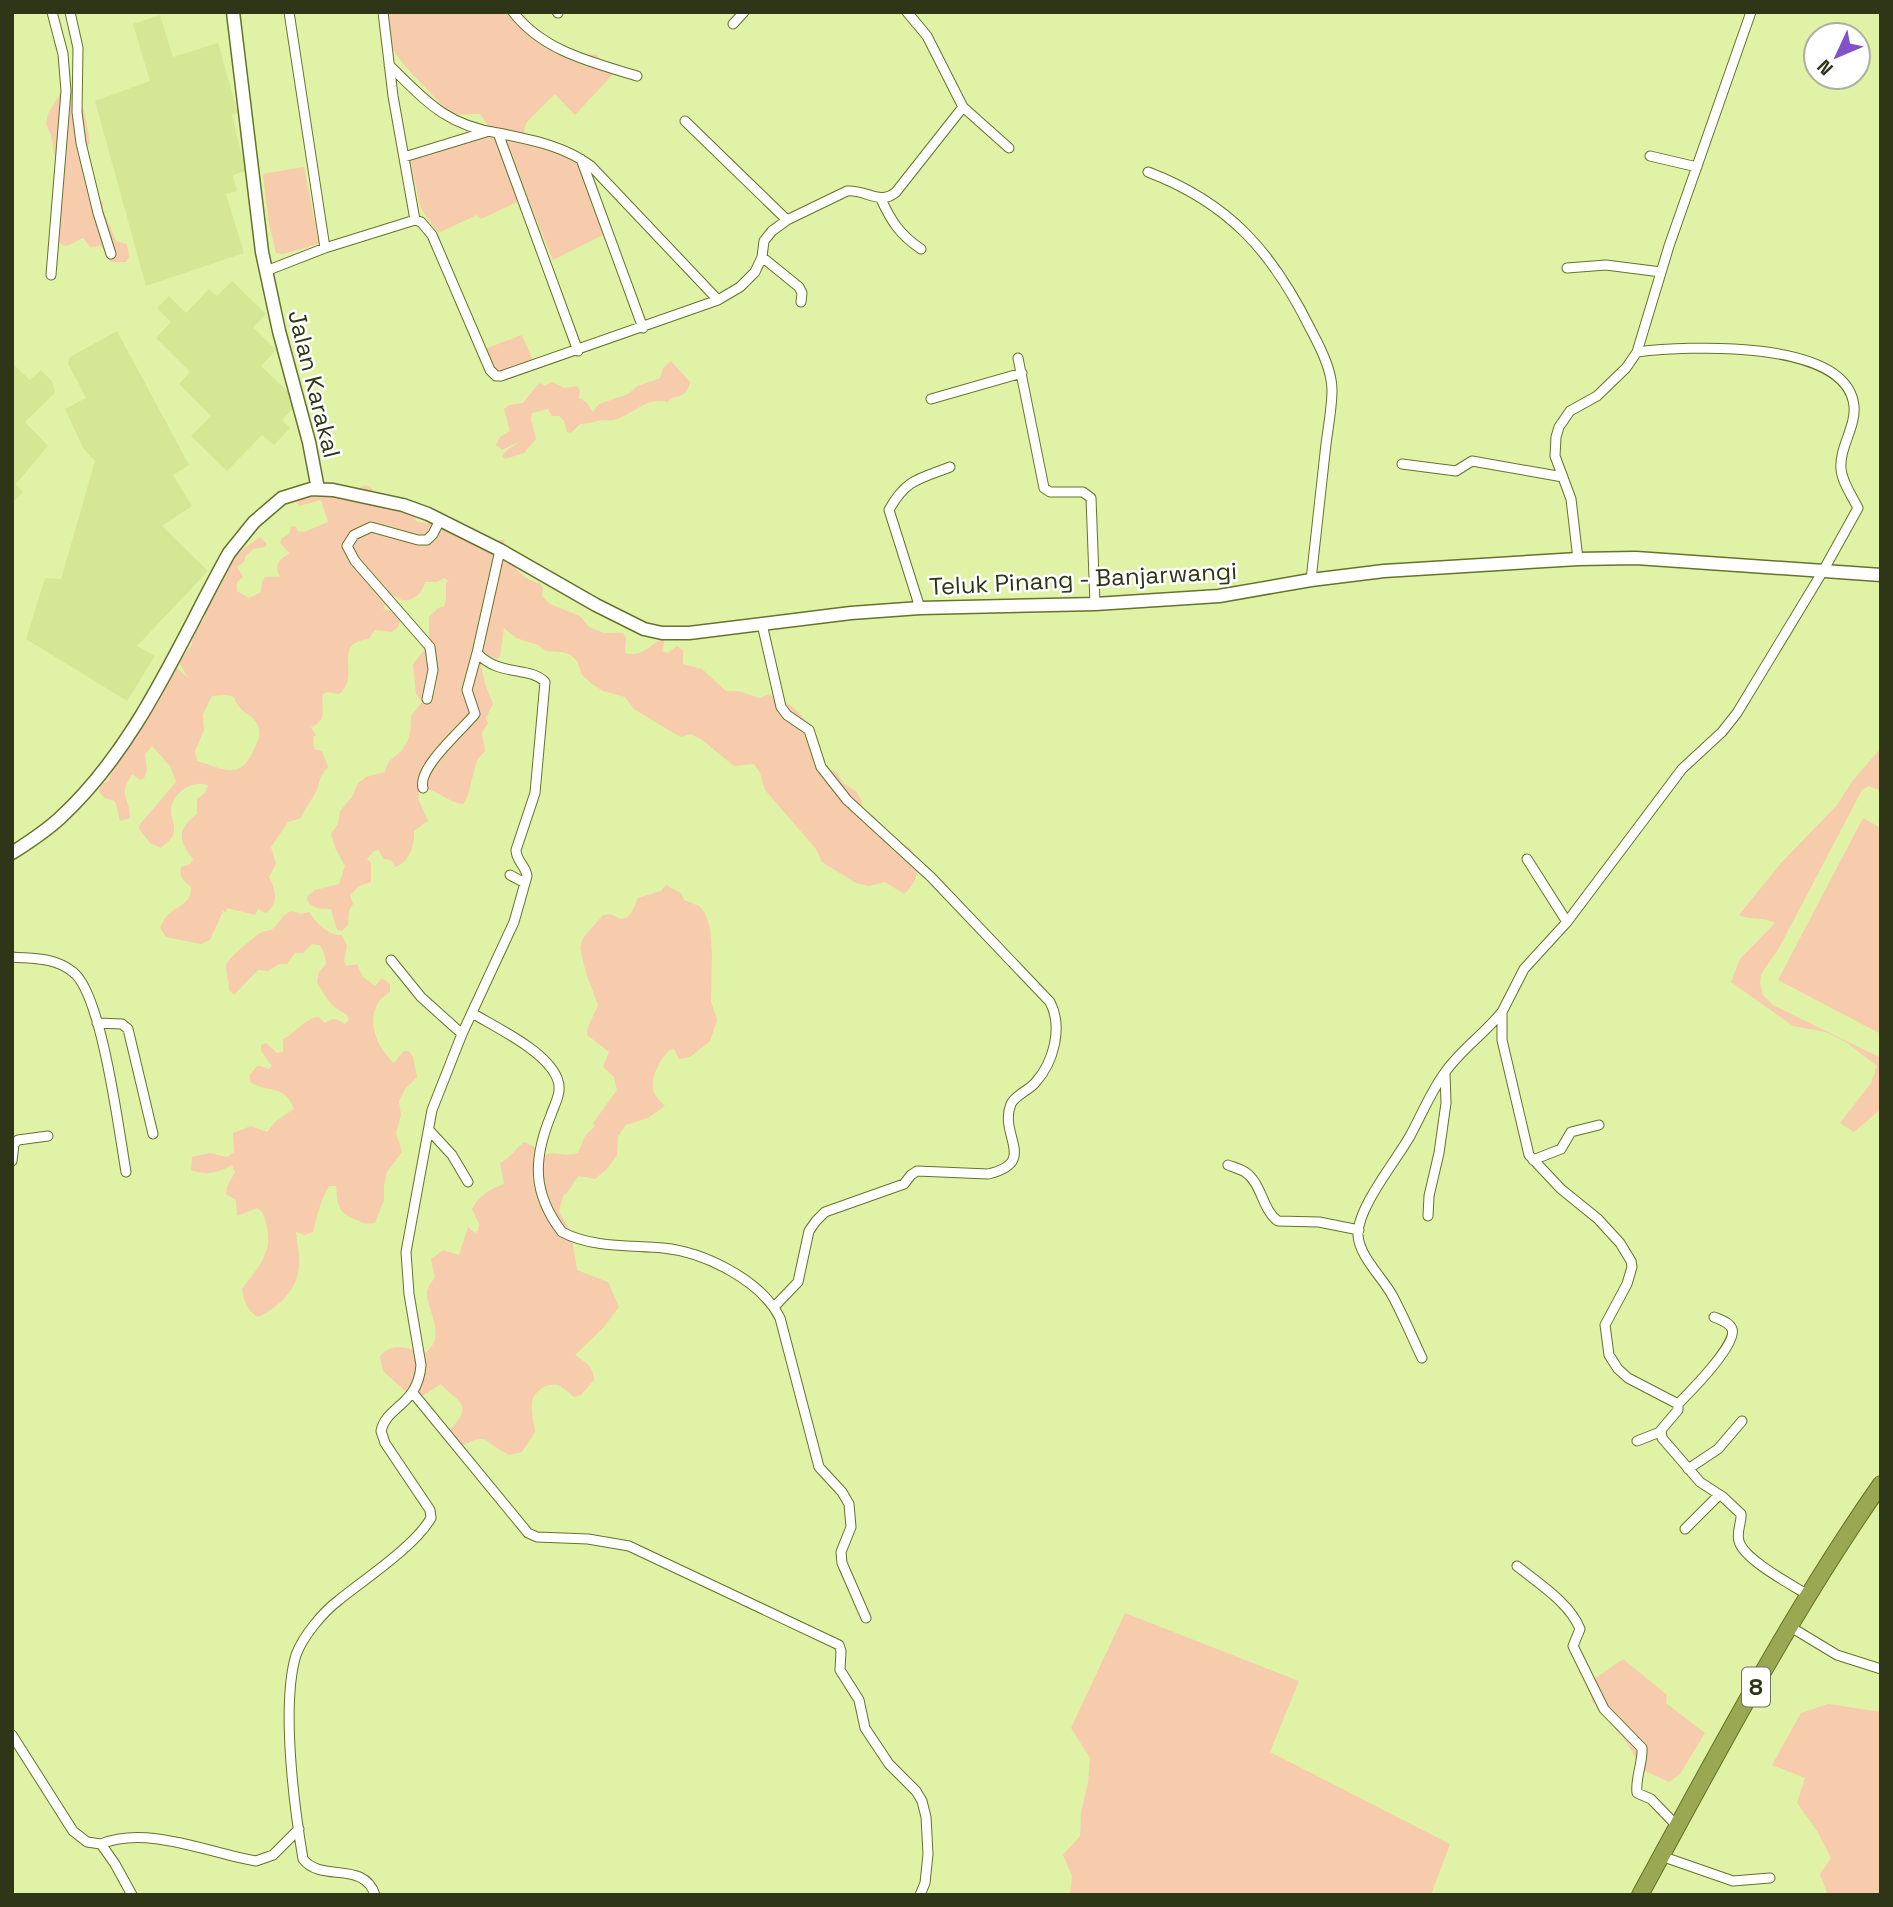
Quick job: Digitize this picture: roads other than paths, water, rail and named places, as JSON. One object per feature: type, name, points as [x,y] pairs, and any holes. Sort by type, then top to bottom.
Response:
[{"type":"highway","name":"8","points":[[1640,1895],[1789,1626],[1881,1484]]},
{"type":"main road","name":"Jalan Karakal","points":[[12,853],[58,820],[113,758],[143,714],[205,596],[245,531],[282,498],[303,490],[318,489],[309,442],[266,271],[247,140],[233,12]]},
{"type":"main road","name":"Teluk Pinang - Banjarwangi","points":[[318,489],[403,505],[500,550],[644,629],[676,634],[851,613],[920,608],[1095,604],[1219,596],[1384,570],[1578,559],[1636,558],[1881,575]]},
{"type":"street","points":[[51,275],[66,91],[63,54],[52,12]]},
{"type":"street","points":[[70,12],[78,48],[77,112],[81,143],[111,254]]},
{"type":"street","points":[[289,12],[325,248]]},
{"type":"street","points":[[383,12],[389,65],[415,219]]},
{"type":"street","points":[[513,12],[529,31],[549,45],[637,76]]},
{"type":"street","points":[[733,24],[744,12]]},
{"type":"street","points":[[907,12],[927,37],[963,107],[1009,148]]},
{"type":"street","points":[[1578,559],[1571,499],[1554,447],[1559,426],[1570,411],[1597,396],[1626,368],[1637,352],[1661,272],[1751,12]]},
{"type":"street","points":[[389,65],[438,111],[455,121],[558,147],[581,158],[603,176],[718,300]]},
{"type":"street","points":[[266,271],[325,248],[415,219],[432,235],[493,374],[501,376],[718,300],[750,278],[762,257],[764,241],[787,220],[847,191],[854,190],[881,199],[897,192],[963,107]]},
{"type":"street","points":[[685,121],[787,220]]},
{"type":"street","points":[[404,157],[493,132]]},
{"type":"street","points":[[493,132],[578,351]]},
{"type":"street","points":[[1650,156],[1697,167]]},
{"type":"street","points":[[581,158],[643,328]]},
{"type":"street","points":[[1148,172],[1172,181],[1218,209],[1260,247],[1293,293],[1321,349],[1332,387],[1311,580]]},
{"type":"street","points":[[881,199],[893,225],[920,250]]},
{"type":"street","points":[[762,257],[799,287],[802,293],[801,302]]},
{"type":"street","points":[[1567,268],[1605,265],[1661,272]]},
{"type":"street","points":[[1422,1358],[1394,1298],[1366,1255],[1358,1236],[1362,1217],[1410,1135],[1427,1099],[1446,1071],[1457,1057],[1486,1032],[1502,1012],[1524,969],[1567,922],[1682,769],[1723,732],[1737,713],[1858,508],[1841,468],[1854,410],[1852,396],[1844,383],[1827,370],[1788,355],[1730,348],[1637,352]]},
{"type":"street","points":[[1018,358],[1044,488],[1049,492],[1083,492],[1091,498],[1095,604]]},
{"type":"street","points":[[931,399],[1022,373]]},
{"type":"street","points":[[1402,464],[1456,471],[1472,461],[1563,477]]},
{"type":"street","points":[[920,608],[889,510],[907,484],[950,467]]},
{"type":"street","points":[[427,699],[433,670],[430,647],[355,561],[347,546],[354,535],[366,527],[377,527],[418,540],[427,540],[440,520]]},
{"type":"street","points":[[423,788],[423,776],[449,741],[475,714],[467,690],[500,550]]},
{"type":"street","points":[[762,624],[781,707],[787,715],[809,730],[826,775],[847,800],[931,877],[1049,1002],[1057,1024],[1053,1050],[1047,1065],[1036,1082],[1010,1105],[1008,1118],[1015,1155],[1012,1164],[999,1172],[988,1174],[917,1171],[904,1184],[825,1212],[810,1231],[798,1282],[774,1307]]},
{"type":"street","points":[[375,1895],[371,1884],[351,1873],[322,1871],[310,1867],[303,1859],[290,1736],[291,1689],[297,1653],[311,1630],[333,1605],[383,1567],[431,1518],[430,1510],[385,1443],[381,1431],[384,1422],[413,1393],[420,1377],[421,1365],[408,1294],[406,1252],[432,1110],[462,1034],[514,922],[526,883],[527,872],[517,857],[516,850],[535,793],[545,682],[538,676],[494,667],[477,653]]},
{"type":"street","points":[[1527,859],[1567,922]]},
{"type":"street","points":[[510,875],[526,883]]},
{"type":"street","points":[[12,957],[42,958],[74,972],[85,985],[105,1050],[126,1172]]},
{"type":"street","points":[[391,960],[421,997],[462,1034]]},
{"type":"street","points":[[1502,1012],[1501,1030],[1527,1149],[1533,1160],[1561,1189],[1598,1219],[1620,1243],[1631,1261],[1627,1284],[1605,1325],[1604,1338],[1611,1361],[1628,1378],[1678,1404]]},
{"type":"street","points":[[472,1013],[532,1050],[546,1062],[558,1079],[559,1094],[540,1146],[538,1182],[550,1212],[562,1232],[592,1241],[682,1252],[736,1274],[774,1307],[780,1318],[819,1467],[842,1492],[849,1504],[851,1527],[841,1552],[842,1563],[866,1618]]},
{"type":"street","points":[[97,1023],[122,1024],[128,1029],[153,1134]]},
{"type":"street","points":[[1428,1216],[1429,1196],[1447,1103],[1446,1071]]},
{"type":"street","points":[[1533,1160],[1561,1149],[1571,1132],[1599,1125]]},
{"type":"street","points":[[429,1130],[452,1155],[468,1182]]},
{"type":"street","points":[[12,1161],[14,1144],[18,1140],[48,1136]]},
{"type":"street","points":[[1228,1166],[1246,1172],[1278,1221],[1319,1222],[1359,1230]]},
{"type":"street","points":[[1637,1441],[1660,1433],[1679,1408],[1678,1404],[1705,1376],[1731,1341],[1732,1329],[1714,1317]]},
{"type":"street","points":[[413,1393],[528,1533],[542,1538],[597,1539],[629,1546],[839,1645],[840,1670],[859,1700],[865,1728],[889,1764],[916,1791],[922,1801],[926,1817],[928,1854],[920,1895]]},
{"type":"street","points":[[1688,1469],[1718,1449],[1742,1421]]},
{"type":"street","points":[[1660,1433],[1668,1446],[1704,1486],[1720,1495],[1742,1516],[1738,1536],[1742,1548],[1769,1570],[1808,1595]]},
{"type":"street","points":[[1685,1530],[1720,1495]]},
{"type":"street","points":[[1517,1566],[1566,1608],[1576,1620],[1580,1629],[1573,1646],[1604,1709],[1642,1748],[1637,1793],[1651,1799],[1677,1826]]},
{"type":"street","points":[[1789,1626],[1837,1654],[1881,1669]]},
{"type":"street","points":[[12,1735],[73,1832],[87,1842],[101,1844],[121,1838],[148,1838],[256,1861],[273,1855],[299,1829]]},
{"type":"street","points":[[101,1844],[132,1895]]},
{"type":"street","points":[[1661,1856],[1733,1881],[1770,1878]]}]
